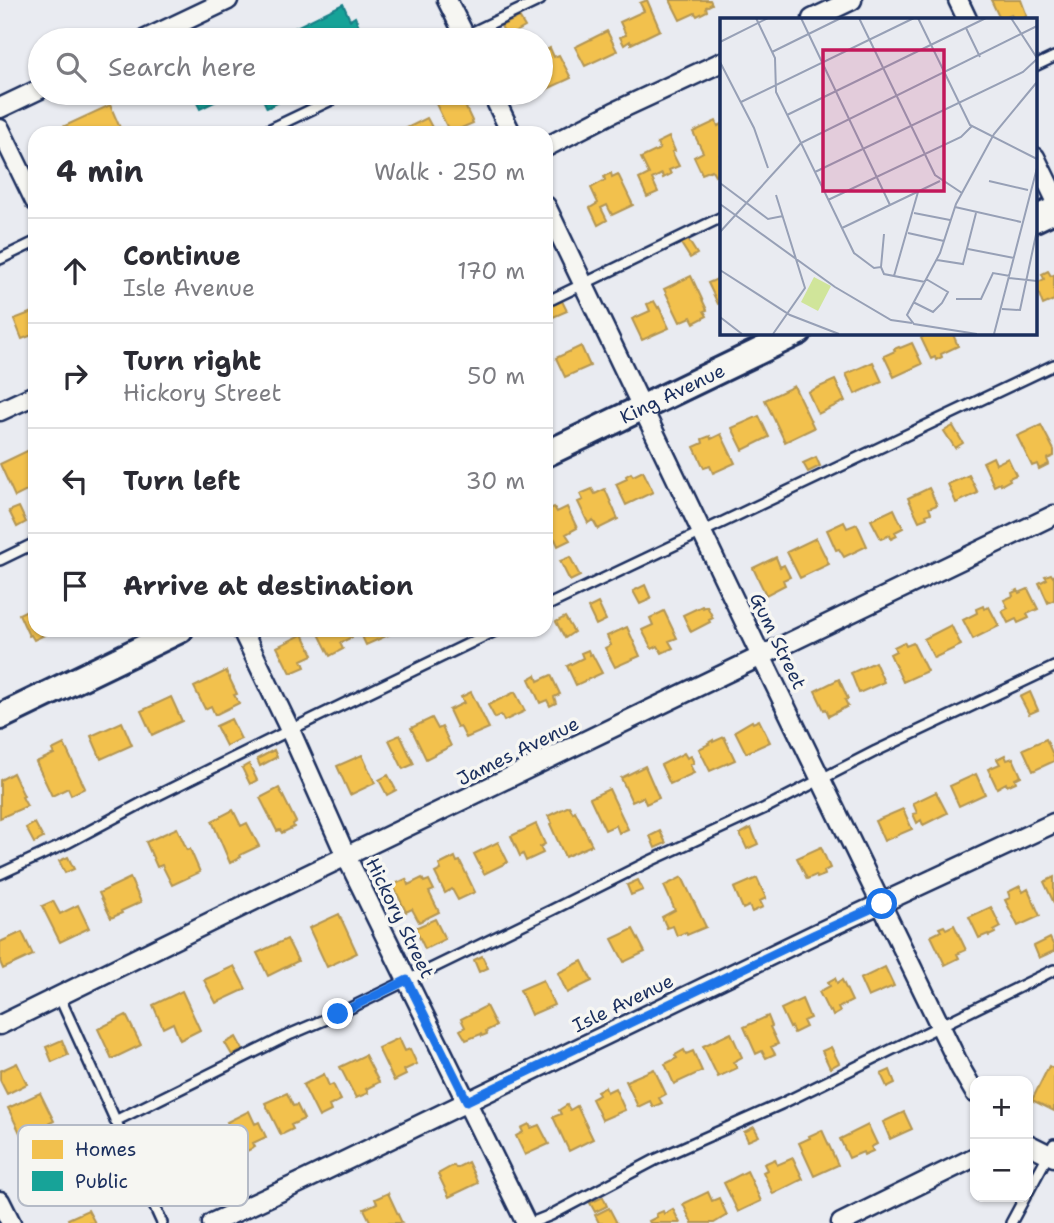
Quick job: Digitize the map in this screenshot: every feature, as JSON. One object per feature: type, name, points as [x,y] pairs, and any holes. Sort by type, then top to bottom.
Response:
[{"type":"street","points":[[169,28],[228,0]]},
{"type":"street","points":[[447,0],[458,28]]},
{"type":"street","points":[[814,18],[852,0]]},
{"type":"street","points":[[958,0],[967,18]]},
{"type":"street","points":[[553,144],[720,63]]},
{"type":"street","points":[[0,108],[28,95]]},
{"type":"street","points":[[498,105],[508,126]]},
{"type":"street","points":[[0,128],[28,186]]},
{"type":"street","points":[[1036,159],[1054,196]]},
{"type":"street","points":[[1036,219],[1054,210]]},
{"type":"street","name":"Gum Street","points":[[553,220],[761,656],[970,1084]]},
{"type":"street","name":"King Avenue","points":[[553,451],[795,334]]},
{"type":"street","points":[[0,411],[28,398]]},
{"type":"street","name":"James Avenue","points":[[0,1025],[1054,515]]},
{"type":"street","points":[[0,717],[166,637]]},
{"type":"street","name":"Hickory Street","points":[[245,637],[346,856],[528,1223]]},
{"type":"street","name":"Isle Avenue","points":[[212,1223],[815,934],[1054,823]]},
{"type":"street","points":[[1033,1146],[1052,1152]]},
{"type":"street","points":[[841,1223],[970,1159]]},
{"type":"street","points":[[0,1201],[11,1223]]},
{"type":"lane","points":[[484,28],[540,0]]},
{"type":"lane","points":[[1036,66],[1054,57]]},
{"type":"lane","points":[[277,126],[321,105]]},
{"type":"lane","points":[[553,299],[720,218]]},
{"type":"lane","points":[[0,259],[28,245]]},
{"type":"lane","points":[[553,604],[1054,365]]},
{"type":"lane","points":[[0,560],[28,546]]},
{"type":"lane","points":[[0,874],[483,637]]},
{"type":"lane","points":[[116,1121],[1054,667]]},
{"type":"lane","points":[[528,1223],[551,1214],[657,1159],[781,1104],[1054,970]]},
{"type":"lane","points":[[59,996],[118,1125]]},
{"type":"lane","points":[[1033,1184],[1052,1152]]},
{"type":"lane","points":[[1011,1223],[1022,1202]]},
{"type":"lane","points":[[154,1206],[162,1223]]},
{"type":"building: Homes","points":[[647,0],[660,30],[624,45],[620,37],[626,35],[620,22],[644,11],[640,3]]},
{"type":"building: Homes","points":[[670,0],[710,0],[712,4],[706,7],[707,11],[697,16],[695,13],[680,20]]},
{"type":"building: Homes","points":[[991,0],[1021,0],[1027,16],[1013,18],[1011,14],[1000,18]]},
{"type":"building: Homes","points":[[519,17],[525,27],[502,28],[501,26]]},
{"type":"building: Homes","points":[[607,31],[617,51],[585,66],[575,47]]},
{"type":"building: Homes","points":[[553,55],[554,57],[559,55],[571,78],[553,86]]},
{"type":"building: Homes","points":[[110,105],[119,126],[65,126]]},
{"type":"building: Homes","points":[[436,105],[467,105],[473,123],[466,126],[447,126]]},
{"type":"building: Homes","points":[[427,118],[431,126],[411,126]]},
{"type":"building: Homes","points":[[716,121],[718,126],[720,125],[720,171],[715,175],[712,170],[702,174],[694,157],[703,152],[693,132]]},
{"type":"building: Homes","points":[[669,137],[679,166],[669,170],[671,174],[663,178],[662,174],[652,179],[658,192],[647,197],[639,179],[649,174],[641,158],[660,149],[657,143]]},
{"type":"building: Homes","points":[[611,173],[612,177],[618,174],[633,205],[612,215],[607,205],[601,208],[607,220],[598,225],[590,208],[598,203],[591,188]]},
{"type":"building: Homes","points":[[687,238],[697,254],[690,258],[680,242]]},
{"type":"building: Homes","points":[[1048,271],[1051,276],[1054,275],[1054,300],[1043,305],[1036,287],[1036,283],[1044,279],[1042,274]]},
{"type":"building: Homes","points":[[691,276],[707,310],[704,311],[707,316],[694,323],[691,317],[680,322],[664,289]]},
{"type":"building: Homes","points":[[720,278],[720,303],[718,304],[708,283]]},
{"type":"building: Homes","points":[[562,301],[567,311],[553,317],[553,305]]},
{"type":"building: Homes","points":[[654,301],[669,328],[642,340],[632,319],[650,311],[647,304]]},
{"type":"building: Homes","points":[[28,314],[28,337],[22,339],[14,319]]},
{"type":"building: Homes","points":[[927,334],[953,334],[958,346],[941,354],[942,357],[936,360],[935,357],[931,359],[921,338]]},
{"type":"building: Homes","points":[[912,343],[922,364],[894,377],[884,356],[895,351],[894,349]]},
{"type":"building: Homes","points":[[581,346],[590,366],[565,377],[556,358]]},
{"type":"building: Homes","points":[[873,362],[882,382],[855,394],[846,374]]},
{"type":"building: Homes","points":[[835,380],[845,401],[818,414],[808,392]]},
{"type":"building: Homes","points":[[794,386],[814,428],[785,442],[765,400]]},
{"type":"building: Homes","points":[[759,416],[769,437],[743,450],[732,428]]},
{"type":"building: Homes","points":[[1041,425],[1054,450],[1054,456],[1047,459],[1049,464],[1039,469],[1037,464],[1032,466],[1017,436]]},
{"type":"building: Homes","points":[[953,426],[963,443],[955,448],[944,431]]},
{"type":"building: Homes","points":[[721,434],[735,463],[713,473],[710,466],[704,468],[694,447],[703,443],[702,439],[710,436],[711,439]]},
{"type":"building: Homes","points":[[28,450],[28,490],[15,497],[0,464]]},
{"type":"building: Homes","points":[[816,457],[820,466],[808,472],[803,463]]},
{"type":"building: Homes","points":[[993,457],[996,464],[1008,458],[1016,475],[1001,485],[1000,483],[994,486],[983,462]]},
{"type":"building: Homes","points":[[643,471],[653,492],[626,505],[616,484],[627,479],[626,476],[631,473],[633,476]]},
{"type":"building: Homes","points":[[969,475],[978,493],[956,503],[948,484]]},
{"type":"building: Homes","points":[[929,488],[937,505],[929,508],[931,513],[926,515],[927,518],[919,521],[908,498]]},
{"type":"building: Homes","points":[[592,489],[595,494],[605,489],[618,519],[598,529],[593,520],[588,523],[578,502],[583,500],[580,494]]},
{"type":"building: Homes","points":[[19,507],[26,522],[17,527],[9,511]]},
{"type":"building: Homes","points":[[567,507],[577,528],[566,534],[570,540],[558,546],[555,539],[553,540],[553,508],[557,512]]},
{"type":"building: Homes","points":[[894,509],[903,528],[895,532],[897,536],[891,539],[890,535],[881,539],[871,520]]},
{"type":"building: Homes","points":[[844,522],[847,528],[857,524],[867,546],[844,557],[839,549],[836,550],[827,530]]},
{"type":"building: Homes","points":[[816,538],[829,564],[800,578],[787,552]]},
{"type":"building: Homes","points":[[570,557],[580,576],[570,581],[560,561]]},
{"type":"building: Homes","points":[[776,557],[780,567],[784,565],[790,577],[783,580],[785,585],[766,595],[753,568]]},
{"type":"building: Homes","points":[[1051,574],[1054,576],[1054,600],[1048,603],[1039,583]]},
{"type":"building: Homes","points":[[645,585],[651,599],[640,604],[633,591]]},
{"type":"building: Homes","points":[[1028,589],[1038,609],[1027,614],[1029,618],[1018,623],[1016,619],[1008,623],[1002,611],[1008,608],[1004,600],[1018,590],[1019,593]]},
{"type":"building: Homes","points":[[598,603],[606,620],[596,625],[588,608]]},
{"type":"building: Homes","points":[[707,606],[713,618],[691,632],[683,615]]},
{"type":"building: Homes","points":[[983,606],[984,609],[989,607],[999,626],[973,639],[963,620],[977,613],[976,609]]},
{"type":"building: Homes","points":[[28,610],[28,634],[19,614]]},
{"type":"building: Homes","points":[[664,611],[677,638],[669,641],[673,648],[662,653],[658,646],[652,649],[642,630],[653,625],[650,618]]},
{"type":"building: Homes","points":[[565,617],[574,632],[565,638],[556,622]]},
{"type":"building: Homes","points":[[951,625],[961,645],[934,658],[924,639]]},
{"type":"building: Homes","points":[[627,627],[640,656],[615,667],[605,648],[611,645],[607,636]]},
{"type":"building: Homes","points":[[297,637],[304,637],[313,655],[302,660],[305,667],[291,673],[277,647]]},
{"type":"building: Homes","points":[[320,637],[352,637],[340,643],[343,649],[330,656]]},
{"type":"building: Homes","points":[[362,637],[384,637],[366,645]]},
{"type":"building: Homes","points":[[904,642],[906,646],[913,643],[927,671],[903,682],[890,654],[896,651],[894,647]]},
{"type":"building: Homes","points":[[588,650],[602,673],[576,685],[567,666],[583,658],[581,653]]},
{"type":"building: Homes","points":[[875,662],[884,682],[859,693],[851,673]]},
{"type":"building: Homes","points":[[226,671],[239,703],[215,715],[211,706],[205,709],[194,687]]},
{"type":"building: Homes","points":[[536,675],[538,681],[551,675],[560,694],[554,697],[556,703],[550,706],[547,700],[540,703],[529,679]]},
{"type":"building: Homes","points":[[839,679],[848,699],[845,700],[848,706],[829,716],[815,691]]},
{"type":"building: Homes","points":[[471,692],[489,728],[466,738],[449,710],[464,703],[461,697]]},
{"type":"building: Homes","points":[[515,692],[525,711],[504,721],[501,715],[495,718],[488,705]]},
{"type":"building: Homes","points":[[1030,692],[1038,710],[1029,714],[1020,697]]},
{"type":"building: Homes","points":[[171,697],[182,721],[152,735],[141,711]]},
{"type":"building: Homes","points":[[432,718],[438,729],[442,727],[451,746],[426,759],[411,728]]},
{"type":"building: Homes","points":[[231,719],[241,739],[226,746],[216,726]]},
{"type":"building: Homes","points":[[759,720],[770,742],[746,753],[735,731]]},
{"type":"building: Homes","points":[[122,722],[132,745],[101,759],[91,736]]},
{"type":"building: Homes","points":[[400,735],[414,764],[403,769],[389,740]]},
{"type":"building: Homes","points":[[724,737],[735,760],[710,771],[699,749]]},
{"type":"building: Homes","points":[[1046,739],[1054,761],[1033,771],[1023,749]]},
{"type":"building: Homes","points":[[64,744],[85,788],[71,795],[68,788],[52,796],[36,762],[54,754],[52,750]]},
{"type":"building: Homes","points":[[274,750],[277,757],[260,766],[257,759]]},
{"type":"building: Homes","points":[[684,753],[687,758],[691,756],[694,763],[690,765],[694,773],[670,784],[661,765]]},
{"type":"building: Homes","points":[[362,755],[375,783],[350,795],[337,766]]},
{"type":"building: Homes","points":[[1005,755],[1007,760],[1013,758],[1021,776],[1015,779],[1016,782],[997,788],[988,769],[1000,764],[997,759]]},
{"type":"building: Homes","points":[[249,764],[257,780],[250,784],[242,768]]},
{"type":"building: Homes","points":[[645,766],[659,798],[646,804],[643,797],[632,802],[621,778]]},
{"type":"building: Homes","points":[[13,773],[27,806],[0,818],[0,780]]},
{"type":"building: Homes","points":[[976,774],[985,794],[959,806],[950,786]]},
{"type":"building: Homes","points":[[388,775],[396,790],[387,795],[379,780]]},
{"type":"building: Homes","points":[[279,788],[296,822],[294,827],[282,833],[277,831],[260,798]]},
{"type":"building: Homes","points":[[609,789],[628,829],[619,833],[616,825],[605,830],[590,798]]},
{"type":"building: Homes","points":[[936,792],[947,813],[923,825],[921,820],[917,823],[913,814],[917,813],[913,803]]},
{"type":"building: Homes","points":[[569,806],[573,813],[575,811],[592,845],[565,857],[548,816]]},
{"type":"building: Homes","points":[[903,809],[912,829],[884,841],[875,821]]},
{"type":"building: Homes","points":[[233,810],[241,826],[247,823],[259,846],[230,863],[212,821]]},
{"type":"building: Homes","points":[[35,823],[43,838],[34,843],[26,828]]},
{"type":"building: Homes","points":[[536,824],[545,844],[540,847],[543,853],[526,861],[523,854],[520,856],[511,836]]},
{"type":"building: Homes","points":[[177,828],[200,872],[172,885],[162,865],[157,867],[146,842]]},
{"type":"building: Homes","points":[[751,828],[758,844],[747,849],[740,834]]},
{"type":"building: Homes","points":[[660,831],[666,843],[655,848],[650,836]]},
{"type":"building: Homes","points":[[498,842],[508,862],[484,874],[474,854]]},
{"type":"building: Homes","points":[[821,847],[830,868],[824,871],[825,875],[807,879],[797,858]]},
{"type":"building: Homes","points":[[68,857],[74,869],[65,873],[59,861]]},
{"type":"building: Homes","points":[[455,857],[457,862],[460,861],[475,892],[458,900],[452,889],[445,893],[435,873],[441,870],[439,865]]},
{"type":"building: Homes","points":[[682,877],[706,927],[677,936],[673,926],[667,928],[662,917],[675,910],[664,886]]},
{"type":"building: Homes","points":[[1054,877],[1054,903],[1044,882]]},
{"type":"building: Homes","points":[[130,878],[141,902],[111,918],[99,893]]},
{"type":"building: Homes","points":[[422,878],[424,882],[429,880],[434,890],[429,892],[439,912],[419,922],[412,909],[406,912],[393,885],[406,879],[408,885]]},
{"type":"building: Homes","points":[[757,878],[766,898],[760,901],[763,907],[752,912],[749,906],[743,909],[734,888]]},
{"type":"building: Homes","points":[[638,880],[643,890],[631,895],[627,885]]},
{"type":"building: Homes","points":[[1020,886],[1023,892],[1028,889],[1040,916],[1018,926],[1005,900],[1010,898],[1008,892]]},
{"type":"building: Homes","points":[[53,901],[60,914],[78,905],[89,928],[60,942],[42,906]]},
{"type":"building: Homes","points":[[991,907],[1001,927],[989,936],[988,934],[979,938],[969,917]]},
{"type":"building: Homes","points":[[339,914],[357,953],[327,967],[309,928]]},
{"type":"building: Homes","points":[[435,919],[445,939],[425,949],[415,928]]},
{"type":"building: Homes","points":[[954,925],[966,950],[957,954],[959,958],[945,965],[931,936],[941,931],[939,928],[944,926],[946,929]]},
{"type":"building: Homes","points":[[633,929],[645,952],[624,962],[612,939]]},
{"type":"building: Homes","points":[[22,932],[33,955],[3,969],[0,962],[0,942]]},
{"type":"building: Homes","points":[[1050,938],[1054,951],[1039,958],[1034,946]]},
{"type":"building: Homes","points":[[287,939],[298,961],[268,976],[257,953]]},
{"type":"building: Homes","points":[[482,956],[488,968],[479,972],[474,960]]},
{"type":"building: Homes","points":[[582,961],[592,981],[567,993],[558,973]]},
{"type":"building: Homes","points":[[234,966],[246,989],[216,1003],[204,980]]},
{"type":"building: Homes","points":[[885,967],[894,986],[868,997],[860,979]]},
{"type":"building: Homes","points":[[835,978],[837,983],[842,980],[852,1001],[838,1008],[840,1012],[833,1016],[819,992],[830,986],[828,982]]},
{"type":"building: Homes","points":[[543,980],[554,1005],[531,1015],[520,990]]},
{"type":"building: Homes","points":[[182,991],[200,1030],[180,1040],[173,1023],[163,1028],[153,1005]]},
{"type":"building: Homes","points":[[802,999],[810,1018],[803,1021],[806,1027],[794,1033],[781,1009]]},
{"type":"building: Homes","points":[[486,1006],[496,1026],[486,1031],[487,1034],[466,1040],[460,1030],[465,1027],[461,1019]]},
{"type":"building: Homes","points":[[126,1015],[141,1045],[112,1059],[98,1029]]},
{"type":"building: Homes","points":[[768,1016],[778,1044],[771,1047],[775,1054],[766,1058],[762,1051],[756,1054],[744,1027]]},
{"type":"building: Homes","points":[[731,1033],[742,1057],[733,1062],[737,1068],[718,1077],[703,1046]]},
{"type":"building: Homes","points":[[236,1037],[243,1050],[232,1055],[225,1043]]},
{"type":"building: Homes","points":[[399,1038],[405,1051],[410,1049],[417,1064],[404,1070],[406,1075],[394,1081],[378,1048]]},
{"type":"building: Homes","points":[[62,1040],[68,1055],[52,1062],[46,1047]]},
{"type":"building: Homes","points":[[831,1047],[839,1063],[830,1068],[822,1051]]},
{"type":"building: Homes","points":[[684,1050],[686,1054],[693,1051],[702,1071],[674,1084],[665,1064],[677,1058],[675,1055]]},
{"type":"building: Homes","points":[[365,1055],[379,1082],[366,1089],[368,1093],[356,1098],[340,1067]]},
{"type":"building: Homes","points":[[17,1063],[27,1084],[7,1094],[0,1080],[0,1071]]},
{"type":"building: Homes","points":[[1049,1066],[1054,1069],[1054,1111],[1033,1100]]},
{"type":"building: Homes","points":[[654,1069],[666,1094],[659,1098],[662,1103],[653,1107],[650,1101],[638,1107],[626,1081]]},
{"type":"building: Homes","points":[[890,1070],[895,1083],[887,1087],[881,1074]]},
{"type":"building: Homes","points":[[324,1074],[329,1086],[333,1084],[341,1100],[329,1106],[331,1111],[319,1117],[303,1085]]},
{"type":"building: Homes","points":[[605,1087],[607,1092],[615,1088],[625,1110],[602,1120],[592,1099],[599,1095],[597,1091]]},
{"type":"building: Homes","points":[[40,1093],[54,1121],[46,1125],[18,1125],[18,1129],[8,1108]]},
{"type":"building: Homes","points":[[287,1093],[304,1119],[291,1125],[293,1129],[281,1135],[265,1103]]},
{"type":"building: Homes","points":[[567,1105],[570,1110],[577,1106],[593,1139],[569,1151],[553,1117],[561,1114],[559,1110]]},
{"type":"building: Homes","points":[[249,1111],[255,1124],[259,1122],[266,1137],[253,1143],[255,1147],[248,1150],[248,1125],[229,1125],[227,1122]]},
{"type":"building: Homes","points":[[904,1112],[912,1129],[890,1139],[883,1122]]},
{"type":"building: Homes","points":[[529,1124],[531,1128],[539,1125],[549,1144],[525,1155],[516,1136],[523,1132],[521,1128]]},
{"type":"building: Homes","points":[[868,1125],[877,1144],[871,1147],[873,1151],[849,1158],[840,1139]]},
{"type":"building: Homes","points":[[754,1127],[759,1136],[748,1141],[744,1132]]},
{"type":"building: Homes","points":[[822,1130],[838,1165],[814,1176],[799,1143]]},
{"type":"building: Homes","points":[[793,1158],[803,1179],[773,1194],[763,1172],[767,1170],[764,1164],[775,1159],[777,1165]]},
{"type":"building: Homes","points":[[468,1162],[478,1183],[449,1197],[438,1174],[454,1165],[456,1168]]},
{"type":"building: Homes","points":[[747,1171],[761,1201],[738,1212],[724,1183]]},
{"type":"building: Homes","points":[[708,1192],[712,1201],[719,1198],[727,1215],[714,1223],[692,1223],[683,1204]]},
{"type":"building: Homes","points":[[388,1193],[402,1223],[371,1223],[364,1209],[377,1203],[375,1199]]},
{"type":"building: Homes","points":[[603,1197],[607,1206],[595,1212],[590,1203]]},
{"type":"building: Homes","points":[[609,1208],[617,1223],[599,1223],[595,1215]]},
{"type":"building: Homes","points":[[673,1209],[680,1223],[650,1223],[649,1221],[657,1217],[656,1214],[663,1211],[664,1214]]},
{"type":"building: Homes","points":[[88,1210],[95,1223],[70,1223],[68,1219]]},
{"type":"building: Public","points":[[343,4],[350,20],[355,17],[360,28],[294,28]]},
{"type":"route","points":[[338,1014],[407,980],[467,1101],[882,904]]}]
